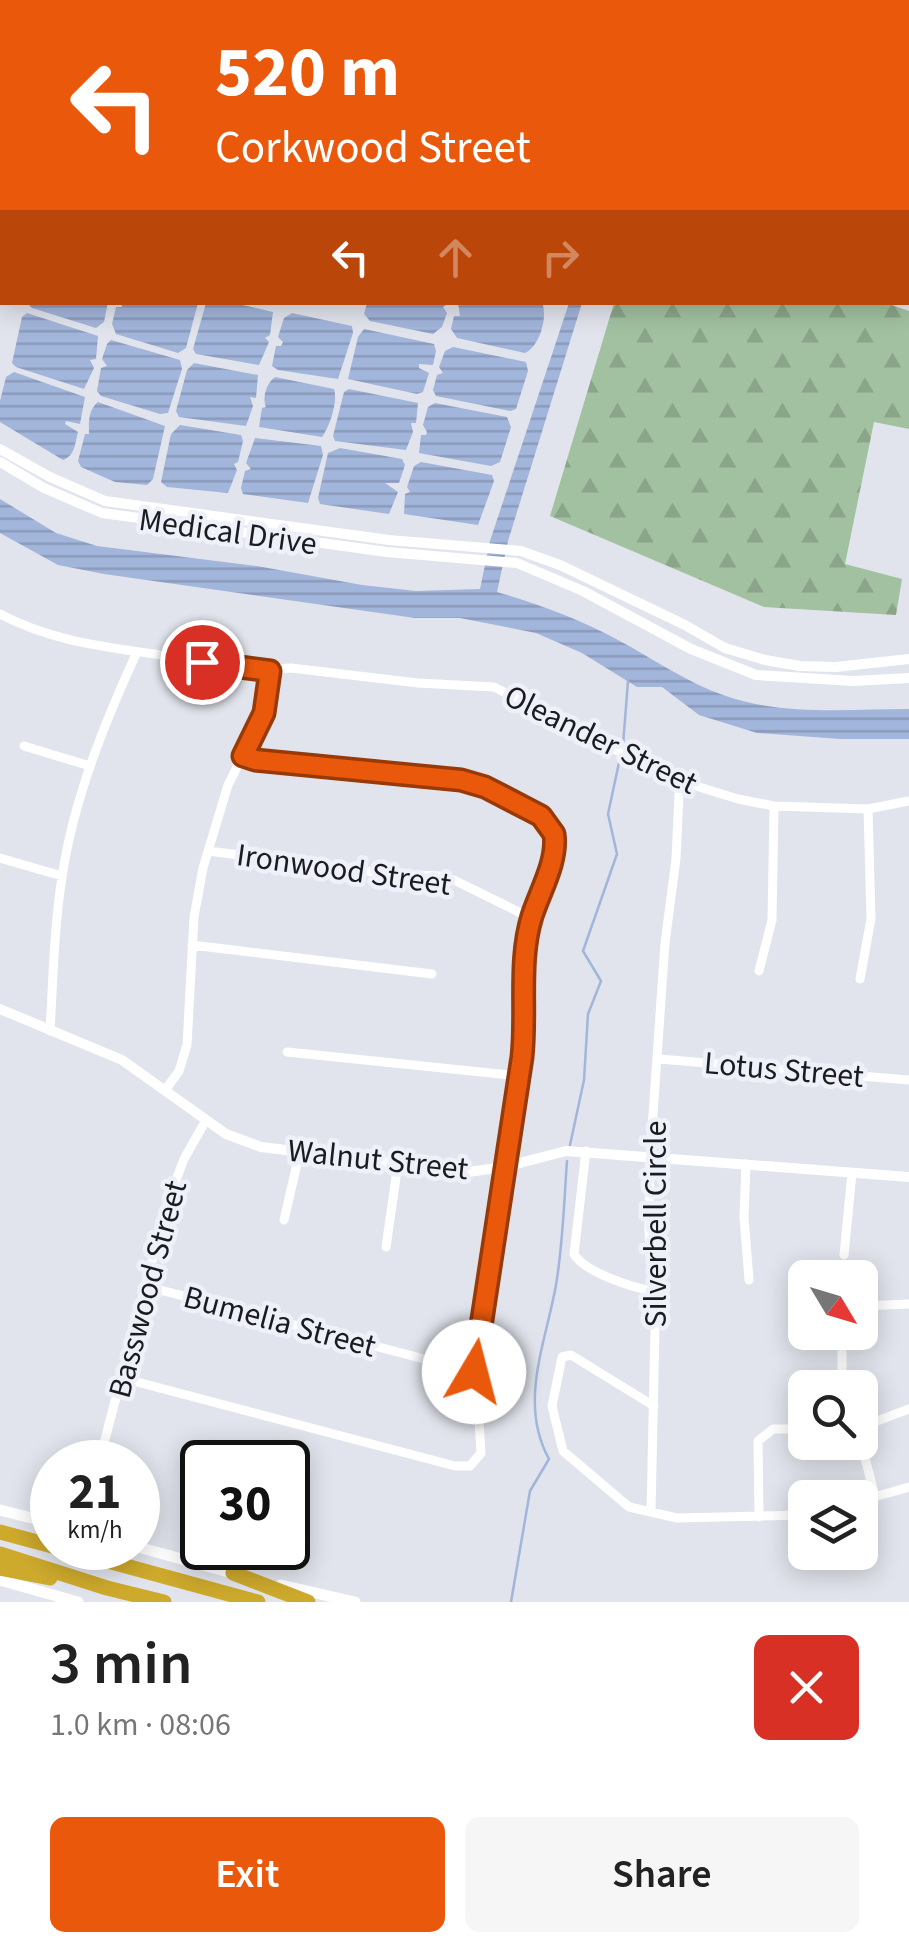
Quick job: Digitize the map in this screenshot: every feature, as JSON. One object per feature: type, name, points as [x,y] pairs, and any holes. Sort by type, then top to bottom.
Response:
[{"type":"highway","points":[[0,1532],[30,1540]]},
{"type":"highway","points":[[0,1554],[107,1588]]},
{"type":"highway","points":[[0,1568],[164,1602]]},
{"type":"highway","points":[[140,1570],[258,1602]]},
{"type":"highway","points":[[233,1573],[308,1602]]},
{"type":"main road","points":[[0,1510],[30,1518]]},
{"type":"main road","points":[[160,1553],[355,1602]]},
{"type":"main road","points":[[0,1580],[78,1602]]},
{"type":"street","name":"Medical Drive","points":[[0,449],[105,501],[389,540],[513,550],[560,565],[743,654],[800,666],[909,660]]},
{"type":"street","name":"Medical Drive","points":[[0,462],[44,488],[102,512],[323,544],[511,562],[534,569],[690,648],[756,675],[853,682],[909,678]]},
{"type":"street","points":[[470,558],[471,545]]},
{"type":"street","name":"Oleander Street","points":[[0,614],[60,638],[136,652],[270,671],[291,668],[418,683],[494,687],[683,782],[738,800],[774,806],[868,808],[909,801]]},
{"type":"street","points":[[50,1031],[62,876],[90,766],[136,652]]},
{"type":"street","points":[[166,1089],[185,1057],[197,899],[208,851],[224,796],[264,713],[270,671]]},
{"type":"street","points":[[24,746],[90,766]]},
{"type":"street","points":[[122,1378],[462,1467],[470,1466],[481,1454],[474,1372],[526,1024],[525,968],[531,918],[556,843],[549,824],[541,816],[485,787],[461,780],[243,756]]},
{"type":"street","name":"Silverbell Circle","points":[[651,1512],[654,1291],[648,1230],[650,1156],[676,859],[678,794],[683,782]]},
{"type":"street","points":[[760,971],[772,920],[774,806]]},
{"type":"street","points":[[860,979],[871,918],[868,808]]},
{"type":"street","name":"Ironwood Street","points":[[208,851],[389,874],[439,876],[531,918]]},
{"type":"street","points":[[0,858],[62,876]]},
{"type":"street","points":[[192,945],[432,974]]},
{"type":"street","name":"Walnut Street","points":[[0,1009],[111,1054],[206,1120],[248,1144],[468,1172],[566,1151],[586,1151],[909,1178]]},
{"type":"street","points":[[287,1052],[518,1076]]},
{"type":"street","name":"Lotus Street","points":[[659,1059],[909,1080]]},
{"type":"street","name":"Basswood Street","points":[[104,1440],[176,1177],[206,1120]]},
{"type":"street","points":[[284,1220],[300,1151]]},
{"type":"street","points":[[586,1151],[574,1254],[578,1262],[591,1269],[654,1291]]},
{"type":"street","points":[[386,1247],[398,1163]]},
{"type":"street","points":[[746,1164],[743,1192],[749,1280]]},
{"type":"street","points":[[844,1255],[852,1173]]},
{"type":"street","name":"Bumelia Street","points":[[145,1286],[474,1372]]},
{"type":"street","points":[[878,1305],[909,1304]]},
{"type":"street","points":[[654,1406],[571,1355],[562,1358],[552,1406],[563,1451],[630,1507],[677,1518],[788,1516]]},
{"type":"street","points":[[878,1420],[909,1409]]},
{"type":"street","points":[[760,1517],[758,1441],[773,1428],[788,1429]]},
{"type":"street","points":[[878,1495],[909,1486]]},
{"type":"green space","points":[[613,305],[892,305],[909,311],[909,429],[874,422],[845,564],[902,579],[896,615],[764,607],[550,516]]},
{"type":"water","points":[[29,305],[107,305],[104,322],[96,328]]},
{"type":"water","points":[[197,305],[186,348],[178,353],[116,334],[112,324],[116,307]]},
{"type":"water","points":[[205,305],[243,305],[273,312],[270,335],[265,338],[269,342],[259,365],[196,354],[193,349]]},
{"type":"water","points":[[366,305],[446,305],[443,307],[447,313],[442,327],[433,334],[370,321],[364,314]]},
{"type":"water","points":[[458,305],[543,305],[544,318],[534,345],[525,353],[457,338],[451,329],[454,316],[460,316]]},
{"type":"water","points":[[568,305],[581,305],[508,541],[497,592],[574,619],[726,696],[770,706],[817,710],[909,709],[909,739],[757,733],[699,715],[662,687],[637,687],[582,653],[536,633],[460,618],[415,618],[58,565],[0,533],[0,499],[56,533],[97,546],[416,591],[480,589],[490,541]]},
{"type":"water","points":[[27,313],[98,336],[96,359],[90,360],[94,368],[84,389],[12,363],[22,317]]},
{"type":"water","points":[[292,313],[352,326],[338,379],[272,366],[276,346],[283,342],[278,337],[284,318]]},
{"type":"water","points":[[364,329],[434,344],[433,365],[419,364],[429,373],[423,392],[348,379],[358,337]]},
{"type":"water","points":[[111,340],[180,360],[182,369],[168,413],[101,396],[97,391],[101,368],[107,366],[102,359]]},
{"type":"water","points":[[453,347],[526,362],[528,371],[516,409],[436,396],[433,390],[437,375],[443,373],[439,367],[445,351]]},
{"type":"water","points":[[194,363],[258,375],[256,398],[250,397],[253,406],[246,426],[179,417],[176,411],[187,370]]},
{"type":"water","points":[[14,372],[85,397],[80,424],[65,424],[78,432],[67,458],[63,460],[0,422],[6,377]]},
{"type":"water","points":[[275,377],[334,389],[332,414],[322,437],[259,427],[262,408],[266,407],[266,391]]},
{"type":"water","points":[[349,389],[418,403],[416,423],[411,423],[413,432],[406,450],[335,441],[344,392]]},
{"type":"water","points":[[98,402],[165,426],[153,479],[147,485],[115,482],[81,467],[78,461],[85,434],[89,434],[90,414]]},
{"type":"water","points":[[435,403],[507,417],[511,427],[500,462],[491,466],[419,453],[421,435],[427,432],[423,425],[428,407]]},
{"type":"water","points":[[180,425],[241,435],[238,462],[234,464],[237,470],[228,493],[167,487],[161,482],[171,434]]},
{"type":"water","points":[[255,438],[321,446],[323,455],[308,503],[243,494],[245,471],[251,469],[246,463]]},
{"type":"water","points":[[340,448],[402,459],[405,465],[399,483],[385,483],[398,492],[389,514],[320,504],[328,453]]},
{"type":"water","points":[[421,462],[492,475],[494,481],[478,525],[404,514],[405,494],[410,492],[407,487],[414,466]]},
{"type":"waterway","points":[[623,745],[628,681]]},
{"type":"waterway","points":[[570,1145],[584,1080],[588,1014],[601,981],[583,951],[617,854],[608,814],[620,758]]},
{"type":"waterway","points":[[511,1602],[530,1491],[549,1459],[540,1438],[535,1394],[558,1270],[567,1161]]},
{"type":"route","points":[[202,662],[270,671],[264,713],[243,756],[473,783],[541,816],[554,834],[551,862],[526,940],[526,1024],[474,1372]]}]
